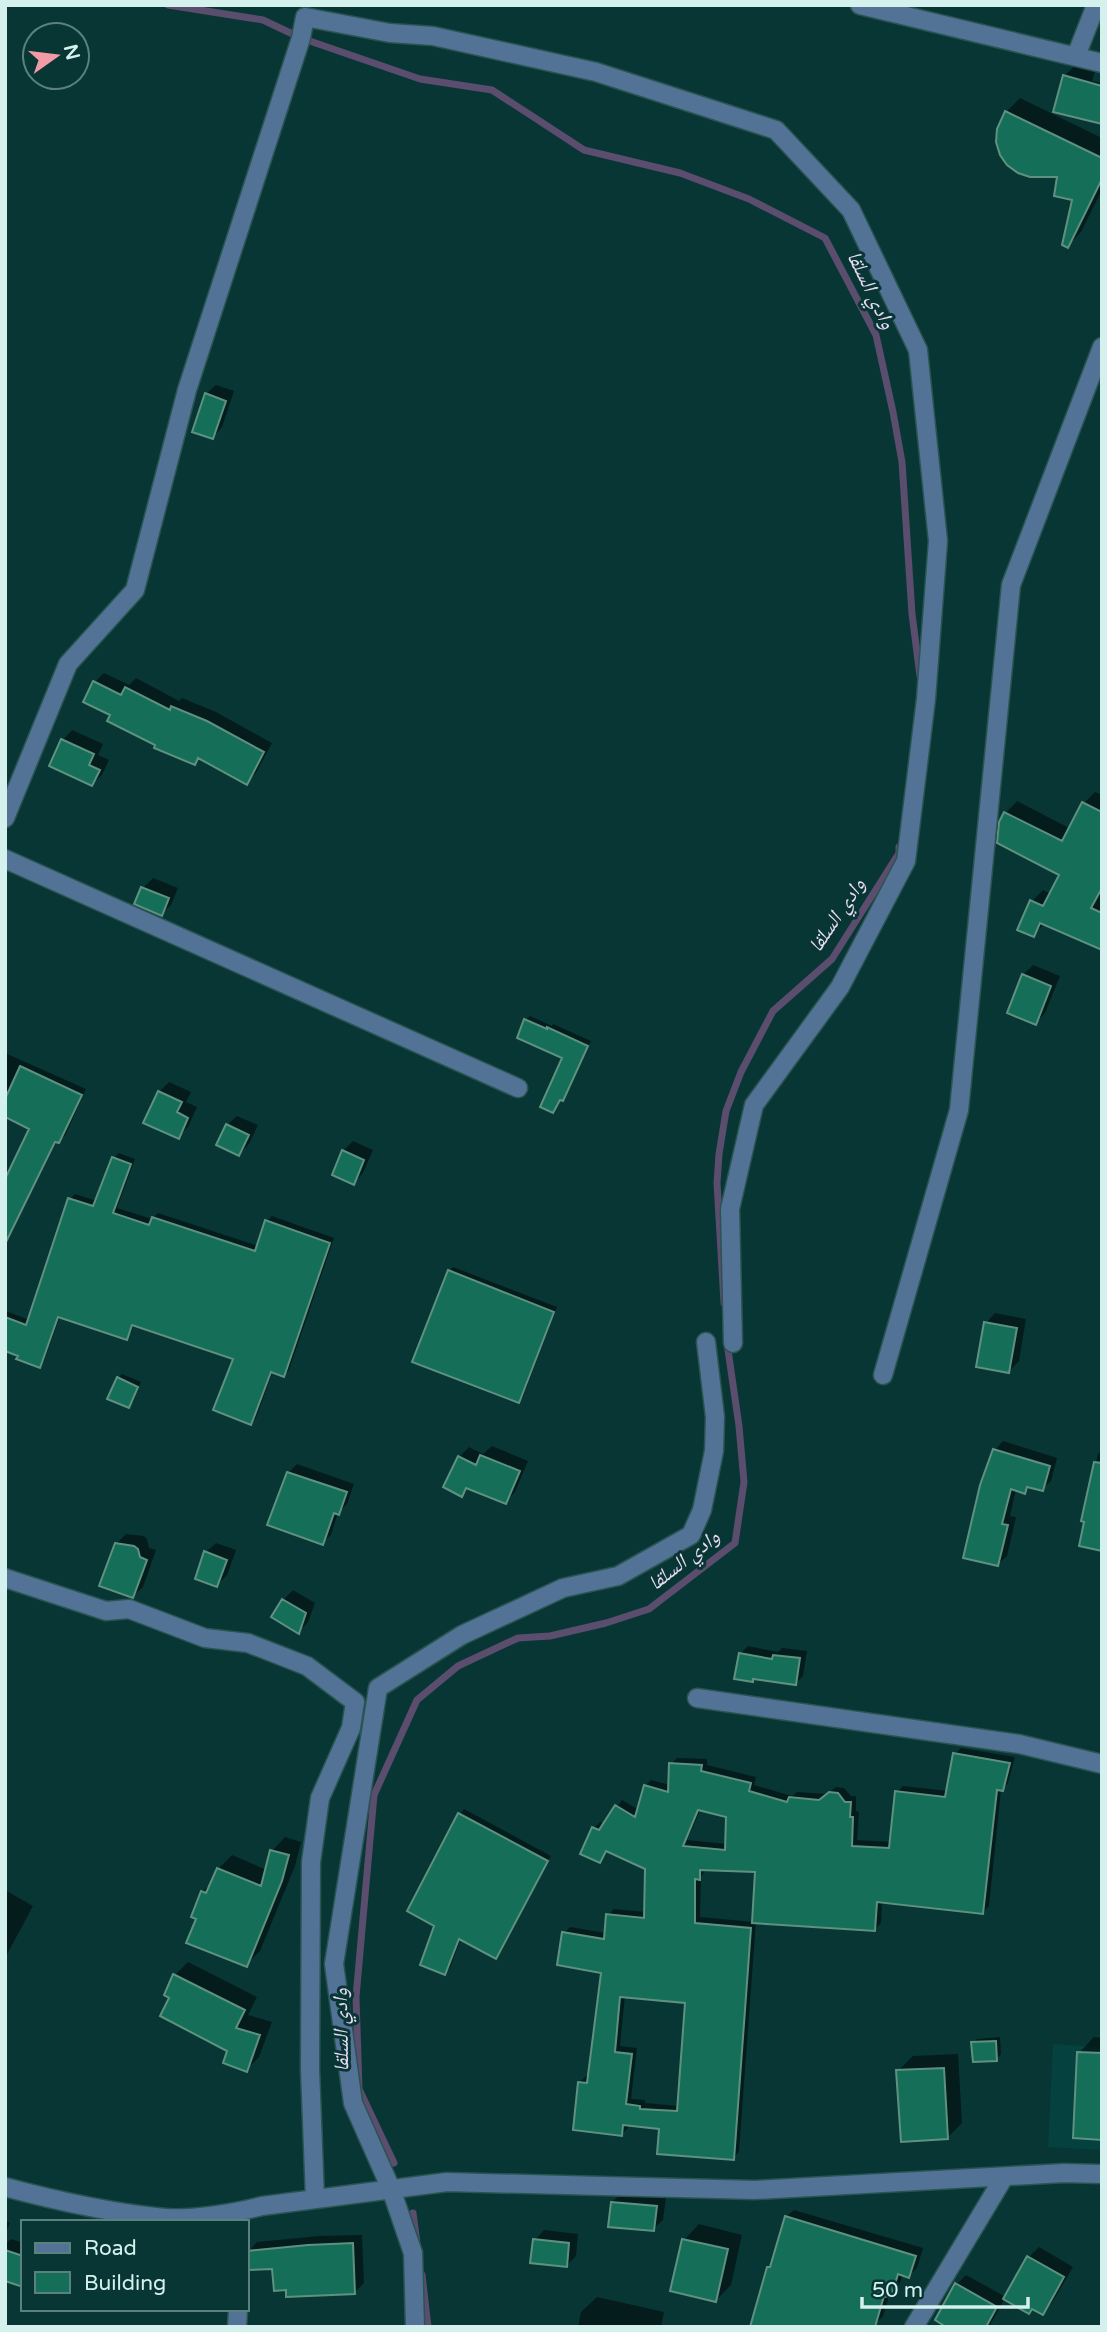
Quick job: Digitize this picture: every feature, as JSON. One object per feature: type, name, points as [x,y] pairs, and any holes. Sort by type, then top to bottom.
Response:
[{"type":"street","points":[[860,5],[1102,62]]},
{"type":"street","points":[[1076,56],[1096,5]]},
{"type":"street","points":[[5,818],[68,664],[135,590],[187,390],[301,38],[305,17],[390,33],[433,36],[596,72],[776,130],[851,210],[918,350],[938,541],[926,699],[905,861],[840,987],[754,1105],[730,1209],[733,1343]]},
{"type":"street","points":[[883,1375],[959,1110],[1011,585],[1102,347]]},
{"type":"street","points":[[5,859],[519,1088]]},
{"type":"street","points":[[415,2327],[413,2253],[391,2189],[353,2102],[334,1964],[378,1688],[462,1635],[563,1588],[618,1576],[691,1535],[702,1510],[714,1451],[715,1418],[706,1342]]},
{"type":"street","points":[[5,1578],[106,1611],[130,1609],[205,1638],[248,1643],[307,1666],[355,1702],[351,1728],[320,1798],[311,1862],[310,2069],[315,2199]]},
{"type":"street","points":[[697,1698],[1019,1744],[1102,1764]]},
{"type":"street","points":[[5,2187],[52,2199],[168,2218],[241,2217],[262,2206],[447,2182],[755,2190],[1064,2173],[1102,2174]]},
{"type":"street","points":[[914,2327],[1004,2177]]},
{"type":"shaded area","points":[[1053,2044],[1102,2047],[1102,2150],[1048,2147]]},
{"type":"building","points":[[1063,75],[1102,86],[1102,124],[1053,112]]},
{"type":"building","points":[[1005,111],[1102,158],[1102,179],[1068,248],[1062,245],[1072,200],[1054,196],[1057,177],[1030,177],[1007,165],[996,142],[997,129]]},
{"type":"building","points":[[205,393],[226,401],[213,439],[192,432]]},
{"type":"building","points":[[93,681],[121,695],[125,687],[170,710],[171,706],[207,721],[264,752],[247,785],[198,758],[195,765],[154,748],[155,745],[107,721],[110,715],[83,702]]},
{"type":"building","points":[[61,739],[94,754],[89,765],[100,770],[92,786],[49,766]]},
{"type":"building","points":[[1082,802],[1102,812],[1102,888],[1091,908],[1102,913],[1102,950],[1040,923],[1034,937],[1017,930],[1030,900],[1043,906],[1059,875],[997,843],[999,822],[1004,812],[1062,841]]},
{"type":"building","points":[[141,887],[169,898],[162,916],[134,904]]},
{"type":"building","points":[[1022,974],[1051,986],[1036,1025],[1007,1013]]},
{"type":"building","points":[[524,1019],[588,1046],[563,1101],[560,1100],[553,1113],[540,1107],[562,1058],[517,1038]]},
{"type":"building","points":[[20,1066],[82,1095],[59,1143],[55,1142],[5,1244],[5,1179],[29,1129],[5,1117],[5,1099]]},
{"type":"building","points":[[158,1091],[182,1102],[177,1112],[188,1118],[179,1139],[143,1123]]},
{"type":"building","points":[[226,1124],[249,1135],[239,1156],[216,1145]]},
{"type":"building","points":[[342,1150],[364,1160],[354,1185],[332,1175]]},
{"type":"building","points":[[112,1157],[131,1164],[113,1213],[149,1225],[152,1217],[255,1251],[265,1220],[330,1243],[284,1377],[271,1372],[251,1425],[213,1410],[233,1359],[132,1325],[127,1340],[58,1317],[40,1368],[16,1359],[18,1356],[5,1351],[5,1317],[26,1325],[68,1198],[93,1206]]},
{"type":"building","points":[[448,1270],[554,1312],[519,1403],[412,1362]]},
{"type":"building","points":[[984,1322],[1017,1328],[1009,1373],[976,1367]]},
{"type":"building","points":[[117,1377],[138,1387],[129,1408],[107,1399]]},
{"type":"building","points":[[993,1449],[1050,1466],[1043,1491],[1027,1487],[1025,1494],[1011,1489],[1002,1524],[1008,1525],[998,1566],[963,1558],[980,1485]]},
{"type":"building","points":[[480,1455],[520,1471],[506,1504],[466,1488],[462,1497],[443,1487],[458,1456],[476,1465]]},
{"type":"building","points":[[1094,1462],[1102,1463],[1102,1551],[1079,1546],[1084,1522],[1081,1521]]},
{"type":"building","points":[[287,1472],[347,1492],[339,1515],[334,1513],[323,1545],[267,1525]]},
{"type":"building","points":[[115,1543],[134,1546],[140,1557],[147,1560],[133,1598],[99,1586]]},
{"type":"building","points":[[204,1551],[227,1560],[217,1587],[195,1579]]},
{"type":"building","points":[[282,1599],[306,1613],[299,1634],[271,1617]]},
{"type":"building","points":[[739,1653],[772,1659],[773,1655],[800,1658],[796,1685],[734,1679]]},
{"type":"building","points":[[953,1753],[1010,1763],[1003,1791],[997,1790],[983,1914],[877,1902],[875,1931],[752,1923],[755,1872],[700,1870],[700,1880],[695,1879],[695,1923],[751,1928],[734,2160],[657,2154],[659,2129],[623,2125],[622,2136],[573,2130],[578,2082],[587,2083],[601,1973],[557,1965],[562,1932],[604,1939],[606,1914],[644,1918],[645,1869],[606,1851],[600,1863],[580,1854],[592,1827],[599,1830],[615,1805],[635,1817],[644,1785],[668,1792],[669,1763],[702,1765],[701,1771],[751,1783],[749,1791],[787,1802],[789,1797],[819,1800],[829,1792],[838,1793],[845,1802],[851,1802],[852,1846],[889,1848],[895,1791],[945,1797]],"holes":[[[698,1810],[726,1817],[725,1850],[683,1846]],[[620,1997],[685,2003],[677,2111],[640,2109],[640,2106],[626,2104],[632,2054],[615,2052]]]},
{"type":"building","points":[[458,1813],[548,1861],[496,1959],[459,1939],[445,1975],[420,1965],[434,1926],[407,1911]]},
{"type":"building","points":[[270,1850],[289,1855],[282,1881],[247,1967],[186,1943],[196,1919],[191,1917],[201,1891],[206,1893],[217,1868],[261,1886]]},
{"type":"building","points":[[173,1974],[245,2010],[236,2028],[260,2035],[247,2072],[223,2063],[227,2051],[160,2016],[169,1998],[164,1995]]},
{"type":"building","points":[[996,2041],[997,2061],[973,2062],[971,2042]]},
{"type":"building","points":[[1077,2052],[1102,2053],[1102,2140],[1073,2138]]},
{"type":"building","points":[[944,2068],[948,2139],[901,2142],[896,2070]]},
{"type":"building","points":[[611,2202],[657,2206],[654,2231],[608,2227]]},
{"type":"building","points":[[785,2216],[916,2256],[909,2278],[898,2274],[891,2298],[884,2296],[875,2327],[750,2327]]},
{"type":"building","points":[[533,2239],[569,2243],[567,2267],[530,2263]]},
{"type":"building","points":[[682,2239],[728,2249],[716,2302],[670,2291]]},
{"type":"building","points":[[353,2243],[355,2294],[286,2297],[286,2290],[274,2291],[272,2269],[248,2270],[248,2251]]},
{"type":"building","points":[[5,2250],[21,2255],[21,2286],[5,2281]]},
{"type":"building","points":[[1027,2256],[1064,2277],[1043,2315],[1032,2309],[1029,2314],[1003,2299]]},
{"type":"building","points":[[955,2283],[997,2307],[986,2327],[946,2327],[935,2320]]},
{"type":"waterway","name":"وادي السلقا","points":[[168,5],[263,20],[301,38],[420,79],[492,90],[584,150],[680,173],[749,199],[825,238],[876,335],[893,412],[902,462],[912,614],[920,676]]},
{"type":"waterway","name":"وادي السلقا","points":[[724,1303],[717,1183],[726,1111],[741,1072],[773,1011],[832,959],[899,853],[899,847]]},
{"type":"waterway","name":"وادي السلقا","points":[[394,2163],[359,2089],[356,1997],[374,1795],[417,1700],[458,1666],[518,1638],[550,1636],[606,1623],[649,1609],[735,1543],[744,1482],[727,1343]]},
{"type":"waterway","name":"وادي السلقا","points":[[413,2213],[417,2243]]},
{"type":"waterway","name":"وادي السلقا","points":[[422,2275],[428,2327]]}]
